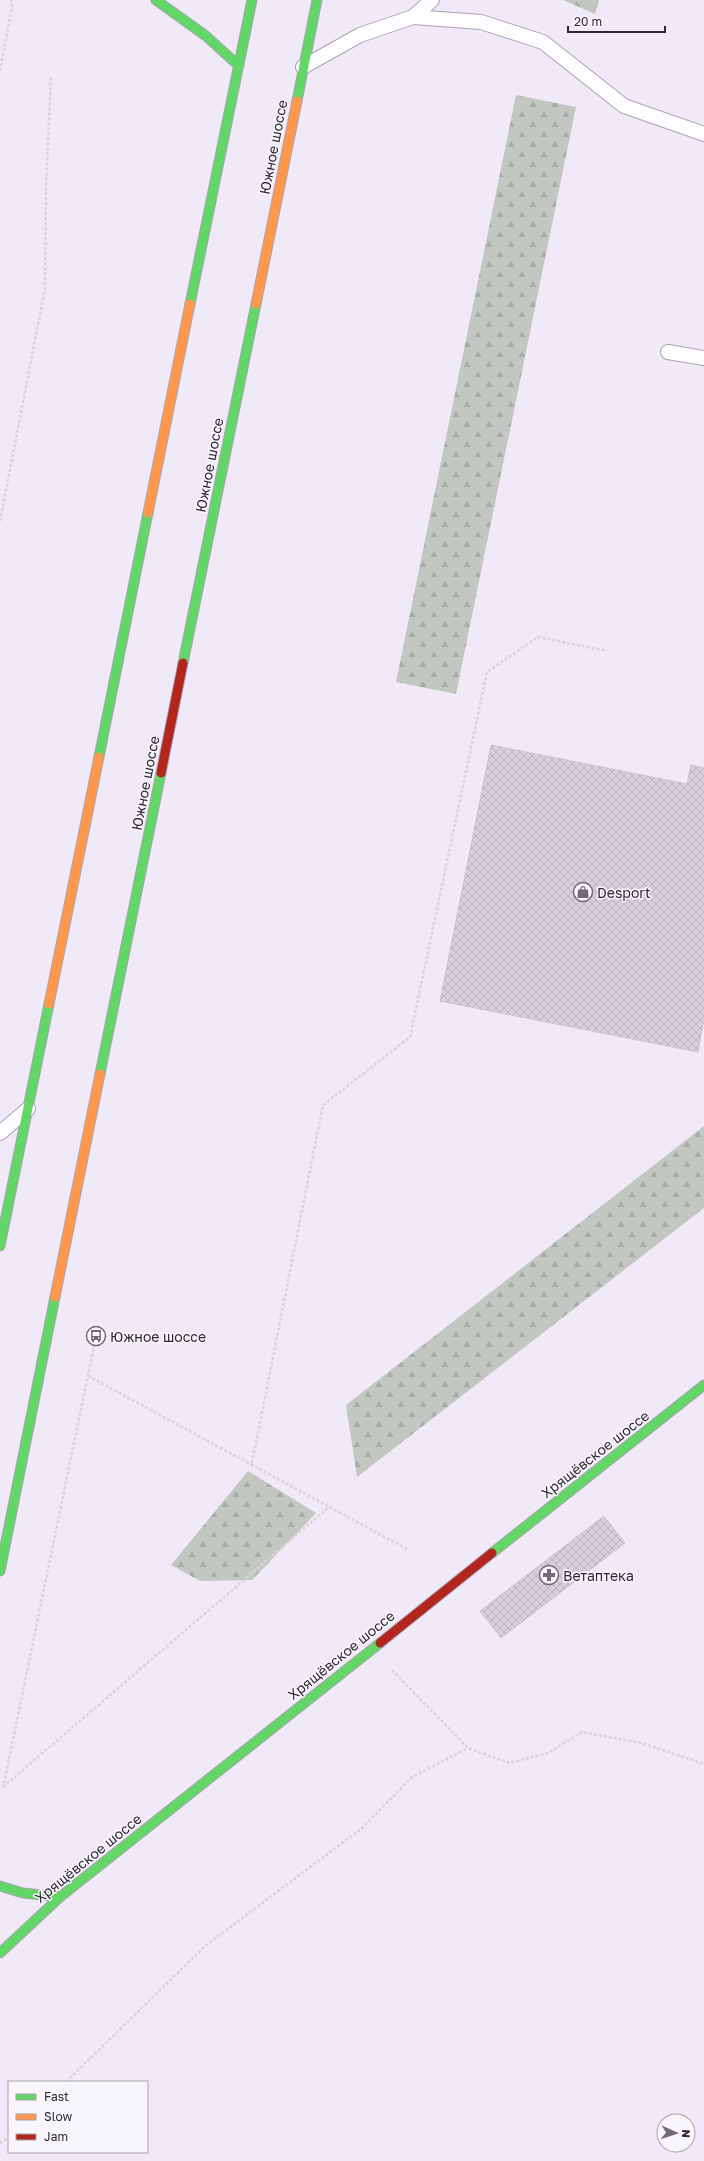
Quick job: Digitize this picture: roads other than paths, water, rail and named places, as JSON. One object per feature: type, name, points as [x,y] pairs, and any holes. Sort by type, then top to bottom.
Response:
[{"type":"main road","points":[[156,0],[206,36],[239,66]]},
{"type":"main road","points":[[0,1246],[2,1225],[28,1109],[252,0]]},
{"type":"main road","name":"Южное шоссе","points":[[0,1571],[317,0]]},
{"type":"main road","name":"Хрящёвское шоссе","points":[[0,1953],[60,1897],[704,1384]]},
{"type":"main road","points":[[0,1886],[23,1893],[60,1897]]},
{"type":"main road","points":[[20,1920],[60,1897]]},
{"type":"lane","points":[[413,17],[432,0]]},
{"type":"lane","points":[[303,67],[360,34],[413,17],[481,22],[543,42],[624,106],[704,134]]},
{"type":"lane","points":[[668,352],[704,358]]},
{"type":"lane","points":[[0,1133],[28,1109]]},
{"type":"place","name":"Desport","points":[[583,892]]},
{"type":"place","name":"Южное шоссе","points":[[96,1336]]},
{"type":"place","name":"Ветаптека","points":[[549,1575]]}]
